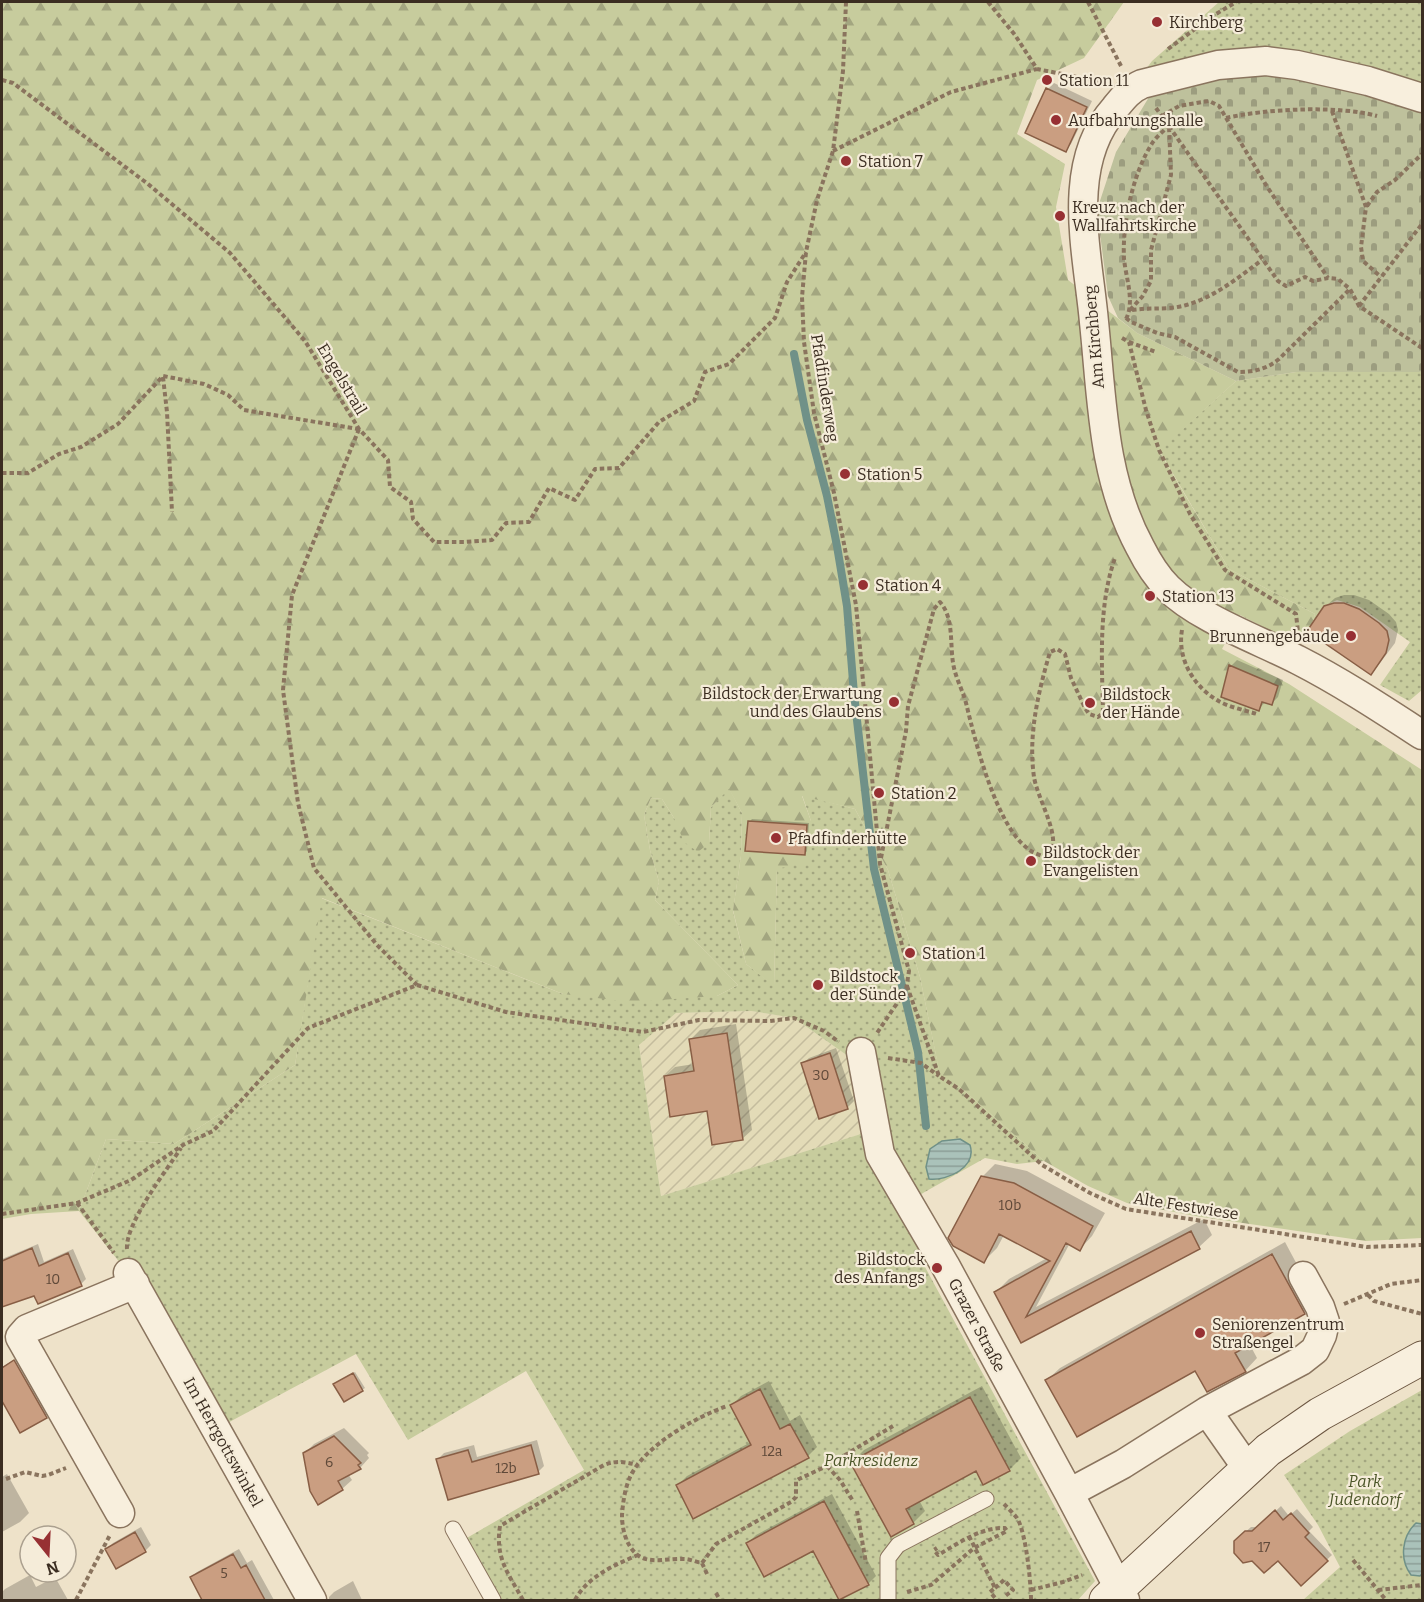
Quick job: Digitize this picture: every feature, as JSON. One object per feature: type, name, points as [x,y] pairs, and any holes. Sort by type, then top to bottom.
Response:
[{"type":"main road","points":[[1114,1589],[1268,1450],[1320,1414],[1422,1358]]},
{"type":"street","points":[[1137,86],[1218,65],[1266,61],[1297,65],[1368,81],[1422,98]]},
{"type":"street","name":"Am Kirchberg","points":[[1137,86],[1107,116],[1095,139],[1084,178],[1082,216],[1102,326],[1101,403],[1109,463],[1127,524],[1148,562],[1167,587],[1191,607],[1324,674],[1422,735]]},
{"type":"street","name":"Grazer Straße","points":[[861,1052],[880,1154],[945,1265],[1070,1492],[1114,1589]]},
{"type":"street","points":[[1070,1492],[1123,1464],[1207,1411],[1301,1361],[1315,1350],[1325,1323],[1320,1307],[1303,1276]]},
{"type":"street","points":[[120,1513],[20,1337],[27,1329],[131,1279]]},
{"type":"street","name":"Im Herrgottswinkel","points":[[131,1279],[312,1600]]},
{"type":"street","points":[[1207,1411],[1247,1468]]},
{"type":"lane","points":[[888,1598],[888,1558],[898,1545],[959,1520],[986,1499]]},
{"type":"lane","points":[[453,1529],[493,1600]]},
{"type":"path","name":"Pfadfinderweg","points":[[846,2],[843,71],[832,151],[817,200],[806,252],[801,297],[804,342],[814,413],[834,493],[856,605],[880,864],[909,971],[907,988]]},
{"type":"path","points":[[987,2],[1015,34],[1037,69]]},
{"type":"path","points":[[1088,2],[1137,86],[1169,125],[1278,281],[1286,286],[1305,277],[1314,281],[1328,278],[1338,279],[1350,289],[1359,306],[1422,348]]},
{"type":"path","points":[[1160,54],[1210,17],[1236,2]]},
{"type":"path","points":[[832,151],[951,92],[1037,69],[1137,86]]},
{"type":"path","name":"Engelstrail","points":[[2,80],[13,83],[148,184],[230,253],[305,341],[359,429]]},
{"type":"path","points":[[1162,116],[1179,106],[1209,101],[1219,106],[1266,185],[1328,278]]},
{"type":"path","points":[[1226,118],[1260,111],[1332,111],[1377,116]]},
{"type":"path","points":[[1332,111],[1366,207],[1361,247],[1363,261],[1381,277]]},
{"type":"path","points":[[1130,310],[1124,258],[1125,230],[1144,158],[1154,140],[1169,125]]},
{"type":"path","points":[[1102,326],[1118,327],[1142,297],[1151,281],[1151,250],[1171,175],[1169,125]]},
{"type":"path","points":[[1366,207],[1377,192],[1395,180],[1422,154]]},
{"type":"path","points":[[1359,306],[1422,224]]},
{"type":"path","points":[[806,252],[787,282],[775,318],[729,364],[705,372],[694,401],[659,422],[619,468],[595,469],[575,500],[549,488],[529,522],[507,524],[492,540],[434,542],[414,519],[411,502],[390,487],[388,460],[359,429],[292,595],[283,690],[298,804],[314,868],[377,945],[417,985],[507,1012],[643,1032],[699,1020],[770,1021],[794,1018],[824,1031],[844,1045],[861,1052],[880,1030],[907,988]]},
{"type":"path","points":[[1130,310],[1171,308],[1192,303],[1224,288],[1262,260]]},
{"type":"path","points":[[1126,318],[1157,333],[1176,337],[1238,372],[1248,372],[1270,366],[1279,359],[1350,289]]},
{"type":"path","points":[[1102,326],[1129,342],[1156,352]]},
{"type":"path","points":[[1129,342],[1146,410],[1159,450],[1191,514],[1225,570],[1296,614],[1298,660]]},
{"type":"path","points":[[2,473],[28,472],[59,454],[81,447],[118,424],[163,376]]},
{"type":"path","points":[[163,376],[172,512]]},
{"type":"path","name":"Engelstrail","points":[[163,376],[204,384],[228,395],[244,410],[359,429]]},
{"type":"path","points":[[880,864],[906,730],[908,706],[934,609],[940,602],[947,610],[954,667],[967,704],[974,739],[988,782],[1007,822],[1022,844],[1029,850],[1047,858],[1053,844],[1049,823],[1034,778],[1032,729],[1041,681],[1050,652],[1057,649],[1065,654],[1071,678],[1089,714],[1098,717],[1103,713],[1102,625],[1111,569],[1127,524]]},
{"type":"path","points":[[1191,607],[1180,641],[1190,676],[1218,701],[1257,714]]},
{"type":"path","points":[[2,1214],[77,1203],[131,1180],[183,1145],[213,1131],[308,1028],[417,985]]},
{"type":"path","points":[[907,988],[939,1076]]},
{"type":"path","name":"Alte Festwiese","points":[[919,1063],[960,1089],[1042,1165],[1090,1193],[1126,1209],[1367,1247],[1422,1245]]},
{"type":"path","points":[[131,1279],[126,1241],[146,1201],[183,1145]]},
{"type":"path","points":[[77,1203],[131,1279]]},
{"type":"path","points":[[1422,1280],[1391,1284],[1368,1295],[1374,1301],[1422,1314]]},
{"type":"path","points":[[702,1563],[684,1559],[649,1560],[638,1555],[628,1544],[622,1528],[624,1500],[631,1475],[664,1439],[726,1406]]},
{"type":"path","points":[[702,1563],[716,1544],[791,1502],[796,1497],[796,1481],[827,1466],[893,1426]]},
{"type":"path","points":[[6,1479],[26,1472],[42,1476],[48,1475],[87,1456]]},
{"type":"path","points":[[523,1600],[501,1559],[498,1542],[501,1526],[604,1465],[622,1461],[638,1465]]},
{"type":"path","points":[[827,1466],[840,1480],[853,1501]]},
{"type":"path","points":[[986,1499],[1004,1503],[1017,1518],[1023,1533],[1031,1600]]},
{"type":"path","points":[[76,1600],[116,1525],[120,1513]]},
{"type":"path","points":[[888,1598],[931,1585],[974,1548],[1006,1531],[1005,1528],[996,1527],[969,1537],[938,1555],[934,1550],[959,1520],[969,1537],[974,1548],[995,1588]]},
{"type":"path","points":[[575,1600],[581,1590],[603,1571],[638,1555]]},
{"type":"path","points":[[1353,1560],[1386,1600]]},
{"type":"path","points":[[702,1563],[707,1575]]},
{"type":"path","points":[[1004,1580],[1013,1590],[1002,1600],[990,1592],[995,1588],[1004,1580]]},
{"type":"path","points":[[1031,1590],[1064,1582],[1114,1589]]},
{"type":"path","points":[[1378,1590],[1422,1585]]},
{"type":"path","points":[[716,1593],[720,1600]]},
{"type":"shaded area","points":[[751,1011],[794,1018],[855,1061],[862,1134],[661,1196],[639,1044],[676,1013]]},
{"type":"green space","points":[[2,2],[1124,2],[1084,58],[1037,80],[1017,134],[1065,164],[1056,207],[1068,280],[1137,333],[1236,381],[1159,451],[1229,569],[1315,614],[1312,624],[1298,645],[1240,615],[1222,649],[1289,684],[1422,770],[1422,1238],[1366,1241],[1195,1216],[1127,1203],[1088,1186],[1044,1161],[960,1087],[940,1075],[920,977],[888,870],[855,809],[802,796],[811,821],[811,861],[777,869],[774,986],[746,964],[733,910],[741,856],[742,813],[729,789],[711,807],[709,843],[698,852],[684,842],[674,818],[662,799],[651,798],[644,815],[659,882],[655,900],[738,985],[717,996],[631,1002],[563,994],[322,898],[295,1065],[174,1144],[106,1139],[79,1211],[31,1214],[2,1219]]},
{"type":"green space","points":[[1219,2],[1422,2],[1422,98],[1132,88],[1152,61]]},
{"type":"green space","points":[[1218,65],[1422,98],[1422,372],[1296,372],[1236,381],[1137,333],[1118,318],[1108,296],[1097,210],[1116,152],[1149,97]]},
{"type":"green space","points":[[1296,372],[1422,372],[1422,690],[1409,701],[1380,685],[1410,642],[1360,607],[1337,600],[1324,606],[1312,624],[1315,614],[1229,569],[1159,450],[1236,381]]},
{"type":"green space","points":[[729,788],[742,813],[741,856],[733,911],[746,964],[774,985],[777,868],[811,821],[802,795],[855,809],[888,870],[920,977],[940,1074],[960,1087],[1044,1161],[1017,1164],[985,1158],[923,1193],[902,1208],[934,1262],[925,1267],[1095,1581],[1078,1600],[498,1600],[465,1539],[584,1470],[526,1371],[408,1440],[356,1354],[220,1427],[128,1273],[79,1211],[106,1139],[174,1144],[295,1065],[321,898],[563,994],[717,996],[738,985],[655,900],[659,882],[644,815],[651,798],[662,799],[674,818],[709,843],[711,807]],"holes":[[[751,1011],[794,1018],[855,1061],[861,1134],[661,1196],[639,1045],[676,1013]]]},
{"type":"green space","name":"Park Judendorf","points":[[1422,1390],[1422,1600],[1303,1600],[1340,1567],[1318,1525],[1284,1475],[1350,1431]]},
{"type":"water","points":[[960,1139],[970,1145],[971,1153],[965,1166],[944,1178],[929,1179],[926,1167],[930,1149],[942,1141]]},
{"type":"water","points":[[1416,1523],[1422,1524],[1422,1574],[1420,1576],[1411,1575],[1404,1555],[1405,1541]]},
{"type":"building","name":"Aufbahrungshalle","points":[[1046,88],[1087,107],[1066,152],[1025,133]]},
{"type":"building","name":"Brunnengebäude","points":[[1344,603],[1359,609],[1387,631],[1389,640],[1386,653],[1371,675],[1307,631],[1324,606]]},
{"type":"building","points":[[1229,665],[1278,686],[1272,705],[1262,702],[1259,711],[1221,697]]},
{"type":"building","name":"Pfadfinderhütte","points":[[748,821],[807,825],[805,855],[745,851]]},
{"type":"building","points":[[727,1033],[743,1140],[712,1145],[707,1111],[670,1117],[664,1076],[694,1071],[689,1039]]},
{"type":"building","points":[[830,1053],[848,1109],[819,1119],[801,1063]]},
{"type":"building","points":[[981,1176],[1014,1183],[1093,1226],[1080,1251],[1066,1243],[1026,1317],[1191,1231],[1200,1249],[1021,1343],[994,1292],[1050,1261],[999,1234],[984,1263],[953,1246],[948,1238]]},
{"type":"building","points":[[32,1248],[39,1266],[68,1253],[82,1286],[38,1304],[34,1296],[2,1307],[2,1261]]},
{"type":"building","name":"Seniorenzentrum Straßengel","points":[[1272,1254],[1305,1314],[1235,1353],[1246,1372],[1207,1392],[1195,1371],[1077,1437],[1045,1380]]},
{"type":"building","points":[[14,1360],[47,1418],[20,1433],[2,1401],[2,1368]]},
{"type":"building","points":[[353,1373],[363,1391],[344,1402],[333,1384]]},
{"type":"building","points":[[760,1389],[780,1429],[790,1424],[809,1458],[693,1519],[676,1485],[751,1445],[730,1405]]},
{"type":"building","name":"Parkresidenz","points":[[970,1397],[1010,1471],[983,1485],[976,1471],[906,1509],[914,1524],[891,1537],[850,1462]]},
{"type":"building","points":[[334,1436],[361,1463],[358,1465],[361,1469],[338,1481],[343,1490],[318,1505],[310,1491],[303,1453]]},
{"type":"building","points":[[531,1445],[539,1474],[448,1500],[436,1459],[468,1450],[472,1462]]},
{"type":"building","points":[[824,1501],[869,1585],[839,1600],[813,1551],[764,1577],[746,1543]]},
{"type":"building","points":[[1275,1510],[1283,1520],[1291,1513],[1309,1533],[1305,1537],[1328,1561],[1301,1586],[1278,1561],[1264,1573],[1252,1561],[1243,1563],[1234,1553],[1234,1541],[1245,1531],[1252,1531]]},
{"type":"building","points":[[135,1532],[146,1552],[116,1569],[105,1549]]},
{"type":"building","points":[[233,1554],[241,1568],[246,1565],[265,1600],[202,1600],[190,1577]]},
{"type":"waterway","points":[[794,354],[837,546],[847,606],[854,694],[874,869],[918,1052],[926,1126]]},
{"type":"place","name":"Kirchberg","points":[[1157,22]]},
{"type":"place","name":"Station 11","points":[[1047,80]]},
{"type":"place","name":"Aufbahrungshalle","points":[[1056,120]]},
{"type":"place","name":"Station 7","points":[[846,161]]},
{"type":"place","name":"Kreuz nach der Wallfahrtskirche","points":[[1060,216]]},
{"type":"place","name":"Station 5","points":[[845,474]]},
{"type":"place","name":"Station 4","points":[[863,585]]},
{"type":"place","name":"Station 13","points":[[1150,596]]},
{"type":"place","name":"Brunnengebäude","points":[[1351,636]]},
{"type":"place","name":"Bildstock der Erwartung und des Glaubens","points":[[894,702]]},
{"type":"place","name":"Bildstock der Hände","points":[[1090,703]]},
{"type":"place","name":"Station 2","points":[[879,793]]},
{"type":"place","name":"Pfadfinderhütte","points":[[776,838]]},
{"type":"place","name":"Bildstock der Evangelisten","points":[[1031,861]]},
{"type":"place","name":"Station 1","points":[[910,953]]},
{"type":"place","name":"Bildstock der Sünde","points":[[818,985]]},
{"type":"place","name":"Bildstock des Anfangs","points":[[937,1268]]},
{"type":"place","name":"Seniorenzentrum Straßengel","points":[[1200,1333]]}]
